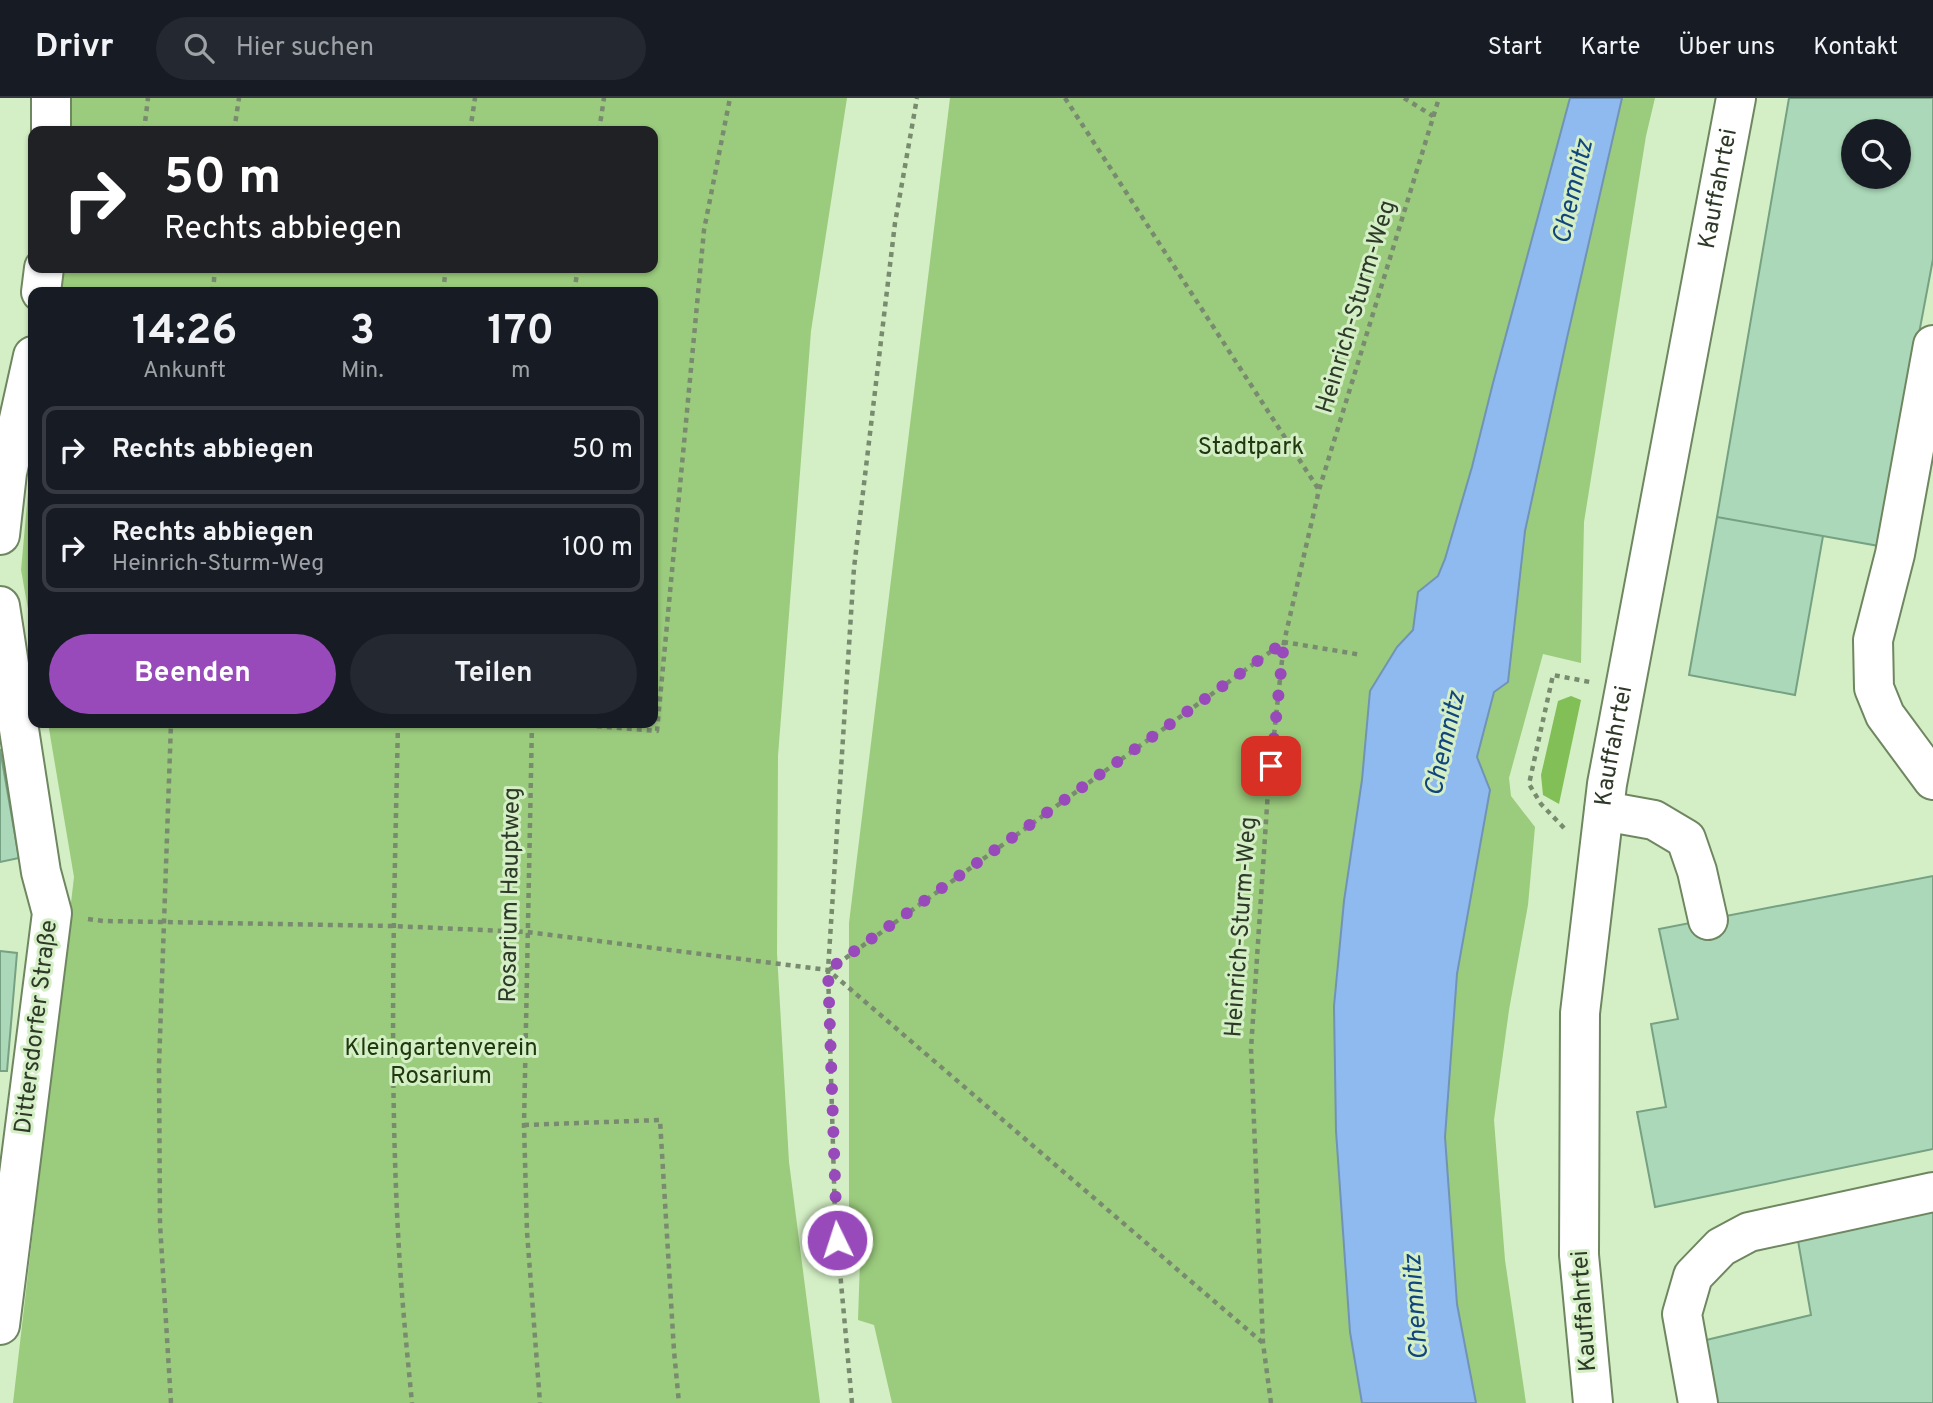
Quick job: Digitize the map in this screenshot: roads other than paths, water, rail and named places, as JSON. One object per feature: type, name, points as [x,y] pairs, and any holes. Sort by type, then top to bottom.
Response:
[{"type":"street","points":[[51,98],[51,126]]},
{"type":"street","name":"Kauffahrtei","points":[[1593,1403],[1579,1255],[1580,1013],[1604,811],[1736,98]]},
{"type":"street","points":[[1933,345],[1895,554],[1872,640],[1874,688],[1885,715],[1933,780]]},
{"type":"street","points":[[0,535],[7,473],[28,378]]},
{"type":"street","name":"Dittersdorfer Straße","points":[[0,606],[41,872],[52,913],[0,1325]]},
{"type":"street","points":[[1604,811],[1654,820],[1686,839],[1697,871],[1708,920]]},
{"type":"street","points":[[1698,1403],[1682,1314],[1693,1276],[1721,1247],[1749,1232],[1933,1192]]},
{"type":"water","name":"Chemnitz","points":[[1570,98],[1622,98],[1525,531],[1508,682],[1494,692],[1477,757],[1490,790],[1457,974],[1445,1137],[1457,1304],[1476,1403],[1362,1403],[1350,1332],[1336,1131],[1334,1006],[1344,901],[1362,780],[1370,691],[1397,647],[1413,630],[1418,592],[1438,576],[1445,559]]},
{"type":"park label","name":"Stadtpark","points":[[1251,448]]},
{"type":"park label","name":"Kleingartenverein Rosarium","points":[[441,1063]]}]
